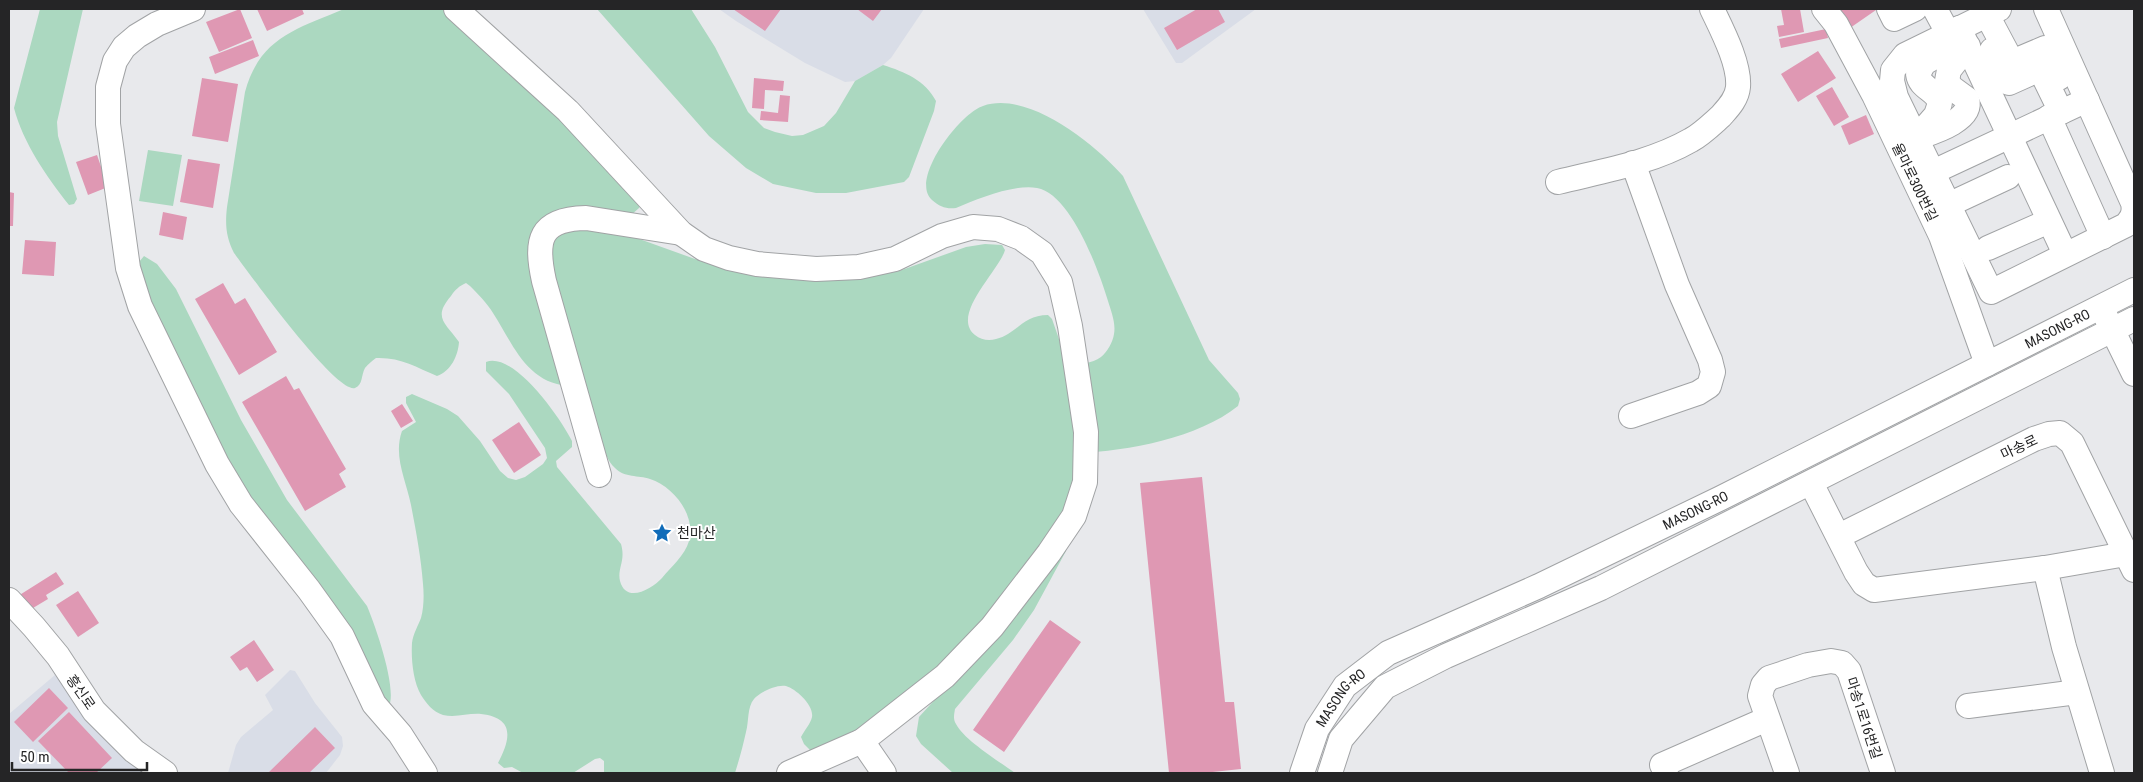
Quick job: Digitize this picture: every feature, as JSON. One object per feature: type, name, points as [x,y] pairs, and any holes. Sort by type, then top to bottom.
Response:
[{"type":"street","points":[[193,9],[157,24],[137,36],[124,47],[115,61],[108,87],[108,124],[128,268],[140,306],[217,464],[241,504],[309,590],[342,636],[374,704],[400,734],[425,773]]},
{"type":"street","points":[[456,9],[568,112],[681,233],[704,249],[729,258],[757,264],[816,269],[859,267],[895,259],[942,236],[973,227],[998,229],[1021,238],[1042,253],[1060,282],[1070,326],[1086,432],[1085,482],[1074,516],[1049,553],[992,626],[945,676],[862,741],[789,773]]},
{"type":"street","points":[[1558,182],[1633,163],[1666,152],[1692,140],[1705,130],[1734,101],[1738,90],[1738,77],[1734,62],[1712,9]]},
{"type":"street","name":"율마로300번길","points":[[1824,9],[1836,24],[1874,95],[1941,236],[1987,364]]},
{"type":"street","points":[[1889,9],[1894,19],[1915,9]]},
{"type":"street","points":[[1935,9],[1972,27],[2012,62],[2045,48],[2067,109],[2133,203],[2134,210],[2132,219],[2126,225],[1991,292],[1966,302]]},
{"type":"street","points":[[2046,9],[2067,109],[2102,237]]},
{"type":"street","points":[[1972,27],[1905,55],[1893,70],[1892,81],[1896,97],[1948,205],[1977,245],[1991,292]]},
{"type":"street","points":[[1972,27],[2010,136],[2020,180],[2049,221],[2065,254]]},
{"type":"street","points":[[1916,138],[1936,115],[1940,103],[1935,94],[1925,88],[1918,80],[1920,68],[1972,27]]},
{"type":"street","points":[[1932,172],[2067,109]]},
{"type":"street","points":[[1631,416],[1698,392],[1709,386],[1713,372],[1705,346],[1678,285],[1633,163]]},
{"type":"street","points":[[1948,205],[2020,180]]},
{"type":"street","points":[[1972,211],[2020,180]]},
{"type":"street","points":[[1977,245],[2026,216]]},
{"type":"street","points":[[599,475],[544,281],[539,251],[543,237],[551,225],[572,218],[586,218],[681,233]]},
{"type":"street","points":[[1977,245],[2049,221]]},
{"type":"street","name":"MASONG-RO","points":[[1302,773],[1317,729],[1345,686],[1388,653],[1538,586],[1712,503],[2134,290]]},
{"type":"street","points":[[2101,307],[2134,374]]},
{"type":"street","name":"MASONG-RO","points":[[1330,773],[1341,739],[1385,687],[1446,656],[1601,588],[2134,319]]},
{"type":"street","name":"마송로","points":[[1838,536],[2034,438],[2049,434],[2060,434],[2072,444],[2130,562]]},
{"type":"street","points":[[1811,483],[1856,572],[1864,584],[1874,590],[2045,568],[2130,562]]},
{"type":"street","points":[[2045,568],[2053,606],[2102,773]]},
{"type":"street","name":"흥신로","points":[[9,600],[58,656],[94,711],[134,751],[165,773]]},
{"type":"street","name":"마송1로16번길","points":[[1787,773],[1760,696],[1762,685],[1769,678],[1808,665],[1831,661],[1842,663],[1849,671],[1883,773]]},
{"type":"street","points":[[1968,706],[2078,692]]},
{"type":"street","points":[[1666,773],[1662,765],[1767,719]]},
{"type":"street","points":[[862,741],[884,773]]},
{"type":"shaded area","points":[[719,9],[924,9],[891,58],[883,65],[855,81],[845,82],[805,63]]},
{"type":"shaded area","points":[[1143,9],[1256,9],[1182,63],[1176,63]]},
{"type":"shaded area","points":[[290,670],[295,671],[315,703],[342,737],[343,746],[340,755],[326,773],[228,773],[236,745],[241,737],[273,710],[265,695]]},
{"type":"shaded area","points":[[55,675],[79,706],[152,773],[9,773],[9,714]]},
{"type":"green space","points":[[40,9],[83,9],[57,122],[58,136],[77,199],[74,204],[69,205],[52,183],[30,147],[23,134],[14,108]]},
{"type":"green space","points":[[344,9],[444,9],[505,60],[641,203],[639,208],[630,216],[631,236],[695,259],[743,269],[874,276],[899,271],[966,247],[985,244],[1002,245],[1005,250],[1001,259],[978,293],[968,316],[969,326],[975,335],[985,340],[993,340],[1009,334],[1032,318],[1048,315],[1052,319],[1068,365],[1085,363],[1094,361],[1107,350],[1113,337],[1114,321],[1091,254],[1072,218],[1061,204],[1049,193],[1037,188],[1028,187],[1007,190],[956,208],[949,208],[943,207],[932,200],[927,191],[927,178],[940,148],[962,121],[973,111],[983,106],[1001,103],[1020,106],[1040,113],[1059,123],[1096,149],[1123,176],[1209,360],[1238,393],[1240,399],[1238,406],[1203,427],[1162,441],[1098,452],[1078,453],[1075,483],[1069,503],[1005,597],[941,669],[870,724],[812,752],[804,744],[801,737],[812,717],[810,708],[804,698],[795,690],[786,686],[778,686],[760,694],[752,702],[735,773],[604,773],[604,761],[600,758],[595,759],[573,773],[523,773],[512,767],[504,768],[498,763],[507,738],[505,725],[492,716],[481,714],[453,716],[439,714],[425,701],[414,677],[412,643],[422,614],[424,592],[411,505],[401,468],[399,450],[402,431],[416,422],[406,403],[406,397],[412,394],[447,409],[458,416],[480,441],[500,471],[508,478],[516,480],[525,477],[543,464],[547,458],[545,448],[509,394],[486,371],[486,362],[497,361],[523,376],[547,403],[572,441],[572,447],[556,461],[557,467],[621,544],[623,555],[619,576],[623,588],[628,592],[633,593],[646,590],[662,578],[687,546],[690,531],[689,521],[681,503],[667,488],[650,479],[623,473],[612,465],[601,442],[568,386],[554,383],[541,377],[522,360],[488,306],[466,283],[454,292],[442,310],[443,320],[459,342],[455,358],[446,371],[437,376],[400,361],[376,358],[365,368],[361,382],[355,388],[345,385],[312,353],[273,306],[234,253],[227,231],[227,207],[245,92],[252,73],[260,59],[282,37]]},
{"type":"green space","points":[[597,9],[691,9],[715,47],[748,112],[764,128],[792,136],[803,135],[824,126],[836,113],[855,81],[883,65],[907,74],[920,82],[936,101],[909,177],[904,182],[846,193],[816,193],[773,184],[746,168],[709,136]]},
{"type":"green space","points":[[148,150],[182,155],[173,206],[139,201]]},
{"type":"green space","points":[[144,256],[157,264],[176,289],[241,420],[287,500],[367,606],[385,658],[391,700],[388,708],[240,492],[146,300],[139,262]]},
{"type":"green space","points":[[1064,546],[1066,551],[1034,610],[1013,640],[955,709],[954,720],[966,737],[1015,773],[953,773],[921,744],[916,736],[919,717],[991,638]]},
{"type":"building","points":[[240,9],[252,38],[219,52],[206,22]]},
{"type":"building","points":[[257,9],[302,9],[304,14],[267,31]]},
{"type":"building","points":[[733,9],[781,9],[765,31]]},
{"type":"building","points":[[857,9],[882,9],[873,21]]},
{"type":"building","points":[[1197,9],[1218,9],[1225,22],[1177,50],[1164,28]]},
{"type":"building","points":[[1781,9],[1800,9],[1804,32],[1779,37],[1777,26],[1784,25]]},
{"type":"building","points":[[1842,9],[1876,10],[1850,28],[1838,11]]},
{"type":"building","points":[[1826,29],[1828,38],[1781,48],[1779,39]]},
{"type":"building","points":[[253,40],[259,56],[215,74],[209,57]]},
{"type":"building","points":[[1818,51],[1836,78],[1798,102],[1781,74]]},
{"type":"building","points":[[202,78],[238,84],[228,142],[192,136]]},
{"type":"building","points":[[754,78],[784,81],[783,91],[765,90],[764,109],[752,108]]},
{"type":"building","points":[[1832,87],[1849,117],[1834,126],[1816,96]]},
{"type":"building","points":[[780,95],[790,96],[788,122],[760,120],[761,111],[778,113]]},
{"type":"building","points":[[1866,115],[1874,134],[1849,145],[1841,126]]},
{"type":"building","points":[[97,155],[108,187],[88,195],[76,162]]},
{"type":"building","points":[[188,159],[220,164],[213,208],[180,202]]},
{"type":"building","points":[[9,192],[14,193],[13,226],[9,226]]},
{"type":"building","points":[[163,212],[187,217],[183,240],[159,235]]},
{"type":"building","points":[[25,240],[56,242],[54,276],[22,274]]},
{"type":"building","points":[[223,283],[235,304],[245,298],[277,352],[239,375],[195,299]]},
{"type":"building","points":[[286,376],[294,390],[299,388],[346,469],[339,474],[346,487],[305,511],[242,402]]},
{"type":"building","points":[[402,404],[413,421],[401,428],[391,411]]},
{"type":"building","points":[[519,422],[541,455],[514,473],[492,440]]},
{"type":"building","points":[[1202,477],[1225,702],[1234,702],[1241,769],[1203,773],[1169,773],[1140,483]]},
{"type":"building","points":[[56,572],[64,584],[46,595],[48,599],[28,611],[18,596]]},
{"type":"building","points":[[78,591],[99,623],[78,637],[56,605]]},
{"type":"building","points":[[1050,620],[1081,642],[1004,752],[973,730]]},
{"type":"building","points":[[254,640],[274,670],[257,682],[247,667],[240,671],[230,657]]},
{"type":"building","points":[[49,688],[68,708],[33,742],[14,722]]},
{"type":"building","points":[[69,712],[112,758],[96,773],[69,773],[38,741]]},
{"type":"building","points":[[315,727],[335,748],[309,773],[268,773]]},
{"type":"place","name":"천마산","points":[[662,533]]}]
